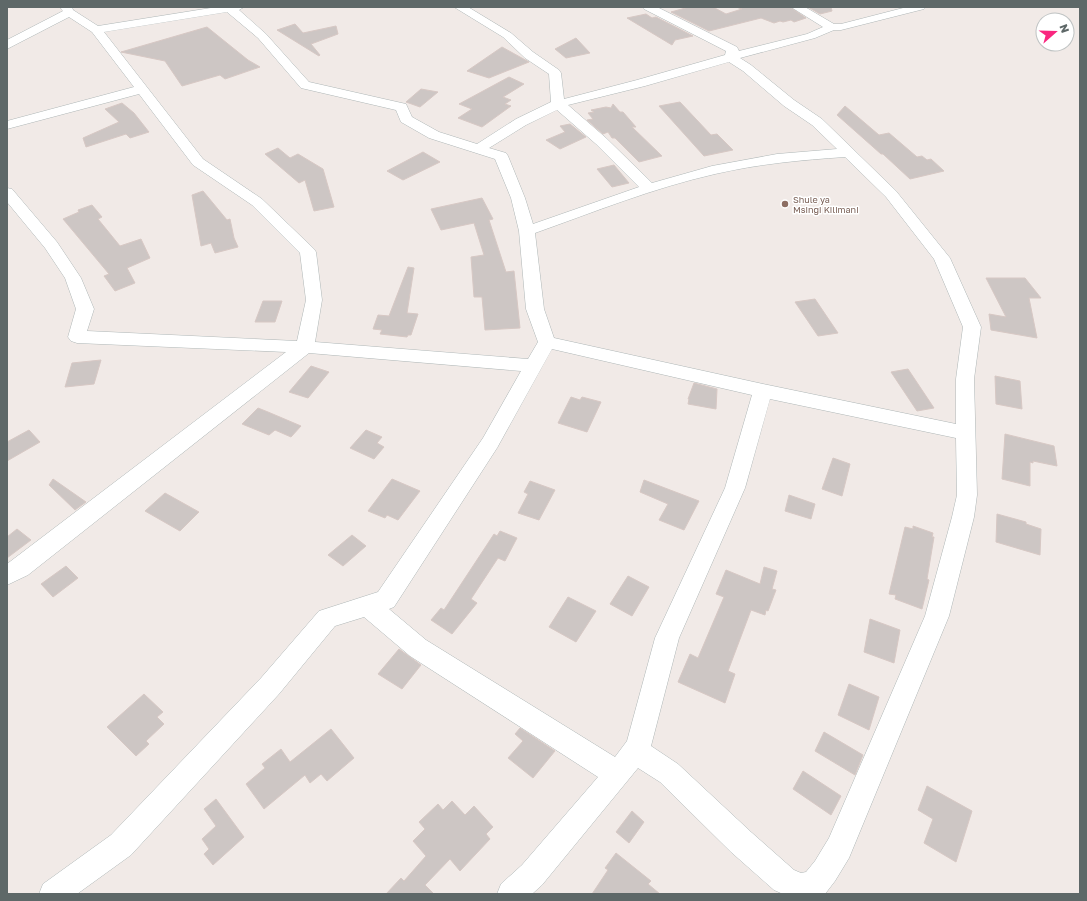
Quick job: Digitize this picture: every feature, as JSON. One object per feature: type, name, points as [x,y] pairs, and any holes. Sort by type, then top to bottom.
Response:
[{"type":"street","points":[[96,30],[232,7],[262,36],[305,85],[401,107],[406,119],[434,134],[501,156],[518,198],[528,231],[535,310],[547,342]]},
{"type":"street","points":[[460,7],[507,35],[529,55],[555,73],[558,104],[601,141],[649,188]]},
{"type":"street","points":[[648,7],[733,50],[730,57]]},
{"type":"street","points":[[797,7],[832,27]]},
{"type":"street","points":[[478,149],[521,122],[558,104],[641,83],[730,57],[810,36],[832,27],[841,27],[920,7]]},
{"type":"street","points":[[7,45],[67,9],[96,30],[198,162],[257,202],[308,252],[314,300],[305,347],[20,568],[7,575]]},
{"type":"street","points":[[636,751],[669,773],[784,880],[801,887],[813,886],[825,871],[839,848],[937,616],[967,495],[965,379],[972,327],[942,258],[891,194],[849,152],[817,122],[789,103],[747,68],[730,57]]},
{"type":"street","points":[[7,125],[141,89]]},
{"type":"street","points":[[528,231],[649,188],[712,170],[777,158],[849,152]]},
{"type":"street","points":[[7,192],[51,245],[73,278],[85,309],[77,337],[305,347],[533,366]]},
{"type":"street","points":[[547,342],[763,391],[966,433]]},
{"type":"street","points":[[53,894],[121,845],[270,686],[327,618],[386,600],[490,443],[547,342]]},
{"type":"street","points":[[511,894],[532,875],[636,751],[667,638],[735,488],[763,391]]},
{"type":"street","points":[[367,605],[418,648],[618,774]]},
{"type":"building","points":[[689,7],[713,7],[726,14],[742,9],[736,7],[790,7],[806,18],[794,22],[791,20],[774,23],[761,18],[709,31],[671,12]]},
{"type":"building","points":[[808,7],[831,7],[832,11],[820,14]]},
{"type":"building","points":[[646,14],[652,18],[656,17],[693,36],[675,40],[672,45],[627,18]]},
{"type":"building","points":[[295,24],[303,33],[336,26],[338,34],[311,44],[320,55],[319,56],[277,30]]},
{"type":"building","points":[[207,27],[248,60],[260,67],[225,79],[220,75],[182,86],[165,61],[121,52]]},
{"type":"building","points":[[576,38],[590,53],[566,58],[555,49]]},
{"type":"building","points":[[502,47],[529,62],[489,78],[467,71]]},
{"type":"building","points":[[509,77],[524,84],[503,97],[511,100],[505,104],[511,106],[482,127],[458,118],[472,109],[459,104]]},
{"type":"building","points":[[421,89],[438,92],[420,107],[406,102]]},
{"type":"building","points":[[680,102],[711,135],[717,134],[733,150],[704,156],[659,106]]},
{"type":"building","points":[[122,103],[134,113],[149,132],[130,138],[126,134],[86,147],[83,138],[119,122],[105,109]]},
{"type":"building","points":[[613,104],[620,112],[623,112],[636,127],[632,127],[662,156],[639,162],[615,138],[612,138],[608,132],[603,134],[587,120],[593,119],[588,113],[594,112],[591,110],[606,107],[611,108]]},
{"type":"building","points":[[845,106],[879,135],[889,133],[917,157],[922,156],[927,160],[931,159],[944,171],[910,179],[837,115]]},
{"type":"building","points":[[570,124],[586,137],[560,149],[546,140],[565,132],[560,126]]},
{"type":"building","points":[[278,148],[290,158],[298,154],[323,169],[334,207],[314,211],[305,180],[299,183],[265,154]]},
{"type":"building","points":[[423,152],[440,162],[403,180],[387,171]]},
{"type":"building","points":[[614,165],[629,183],[612,187],[597,169]]},
{"type":"building","points":[[203,191],[227,220],[230,219],[234,238],[238,247],[215,253],[211,243],[201,246],[192,195]]},
{"type":"building","points":[[482,198],[493,219],[489,220],[506,272],[514,271],[520,328],[485,330],[482,297],[474,297],[471,257],[484,255],[474,223],[441,230],[431,209]]},
{"type":"building","points":[[92,205],[102,217],[98,219],[120,246],[141,239],[150,258],[127,268],[135,283],[115,291],[104,276],[109,274],[63,219],[79,212],[78,210]]},
{"type":"building","points":[[408,267],[414,268],[407,313],[418,314],[411,335],[408,335],[407,337],[380,334],[382,330],[373,329],[378,315],[389,316]]},
{"type":"building","points":[[986,278],[1025,278],[1041,298],[1029,298],[1037,338],[991,330],[989,314],[1006,317]]},
{"type":"building","points":[[815,299],[838,333],[818,336],[795,302]]},
{"type":"building","points":[[263,301],[282,301],[275,322],[255,322]]},
{"type":"building","points":[[101,360],[94,384],[65,387],[72,363]]},
{"type":"building","points":[[311,366],[329,372],[308,398],[289,392]]},
{"type":"building","points":[[908,369],[934,408],[917,411],[891,372]]},
{"type":"building","points":[[995,376],[1020,381],[1022,409],[996,404]]},
{"type":"building","points":[[694,383],[717,389],[716,409],[688,404],[688,399]]},
{"type":"building","points":[[571,397],[580,400],[582,397],[601,402],[587,432],[558,423]]},
{"type":"building","points":[[258,408],[301,426],[291,437],[275,430],[269,435],[242,424]]},
{"type":"building","points":[[29,430],[40,442],[7,461],[7,442]]},
{"type":"building","points":[[366,430],[382,437],[377,443],[384,447],[374,459],[350,448]]},
{"type":"building","points":[[1005,434],[1054,446],[1057,466],[1033,461],[1033,463],[1030,462],[1030,486],[1002,479]]},
{"type":"building","points":[[833,458],[850,464],[842,496],[822,489]]},
{"type":"building","points":[[53,479],[86,502],[75,510],[49,485]]},
{"type":"building","points":[[392,479],[420,491],[398,520],[387,515],[385,518],[368,511]]},
{"type":"building","points":[[644,480],[699,501],[684,530],[659,520],[668,504],[640,492]]},
{"type":"building","points":[[530,481],[555,490],[539,520],[518,513],[528,494],[524,492]]},
{"type":"building","points":[[165,493],[199,512],[180,531],[145,511]]},
{"type":"building","points":[[789,495],[815,504],[811,519],[785,511]]},
{"type":"building","points":[[997,514],[1026,522],[1026,524],[1041,529],[1040,555],[996,542]]},
{"type":"building","points":[[913,526],[933,533],[932,537],[934,537],[927,579],[929,580],[922,609],[895,599],[896,595],[889,594],[905,527],[913,529]]},
{"type":"building","points":[[17,529],[31,540],[7,558],[7,537]]},
{"type":"building","points":[[500,531],[517,538],[505,561],[498,558],[471,599],[477,603],[452,634],[431,620],[441,608],[444,610],[494,534],[497,536]]},
{"type":"building","points":[[352,535],[366,546],[343,566],[328,555]]},
{"type":"building","points":[[66,566],[78,578],[53,597],[41,584]]},
{"type":"building","points":[[764,567],[777,571],[772,589],[776,590],[765,615],[751,610],[728,671],[735,674],[725,703],[678,682],[690,654],[698,658],[724,597],[716,594],[726,570],[760,584]]},
{"type":"building","points":[[628,576],[649,587],[632,616],[610,604]]},
{"type":"building","points":[[568,597],[596,611],[576,642],[549,627]]},
{"type":"building","points":[[870,619],[900,630],[894,663],[864,652]]},
{"type":"building","points":[[399,649],[421,665],[402,689],[378,674]]},
{"type":"building","points":[[849,684],[879,697],[869,730],[838,715]]},
{"type":"building","points":[[144,694],[163,712],[157,717],[164,724],[146,741],[149,744],[136,756],[107,727]]},
{"type":"building","points":[[520,728],[555,751],[533,778],[508,758],[523,741],[515,734]]},
{"type":"building","points":[[331,729],[354,758],[327,781],[321,774],[310,783],[305,775],[264,809],[246,784],[265,768],[262,764],[281,749],[290,762]]},
{"type":"building","points":[[824,732],[863,755],[855,775],[815,751]]},
{"type":"building","points":[[803,771],[841,796],[831,815],[793,789]]},
{"type":"building","points":[[927,786],[972,811],[956,862],[924,843],[933,819],[918,810]]},
{"type":"building","points":[[216,799],[244,837],[213,865],[204,854],[209,849],[202,839],[216,826],[204,809]]},
{"type":"building","points":[[452,801],[465,815],[474,806],[493,827],[486,834],[490,839],[460,871],[450,859],[425,885],[434,894],[386,894],[401,878],[404,881],[426,856],[413,841],[425,829],[419,822],[438,804],[443,810]]},
{"type":"building","points":[[632,811],[644,822],[629,843],[616,832]]},
{"type":"building","points":[[616,853],[651,881],[648,884],[660,894],[592,894],[608,870],[605,868]]},
{"type":"place","name":"Shule ya Msingi Kilimani","points":[[785,204]]}]
